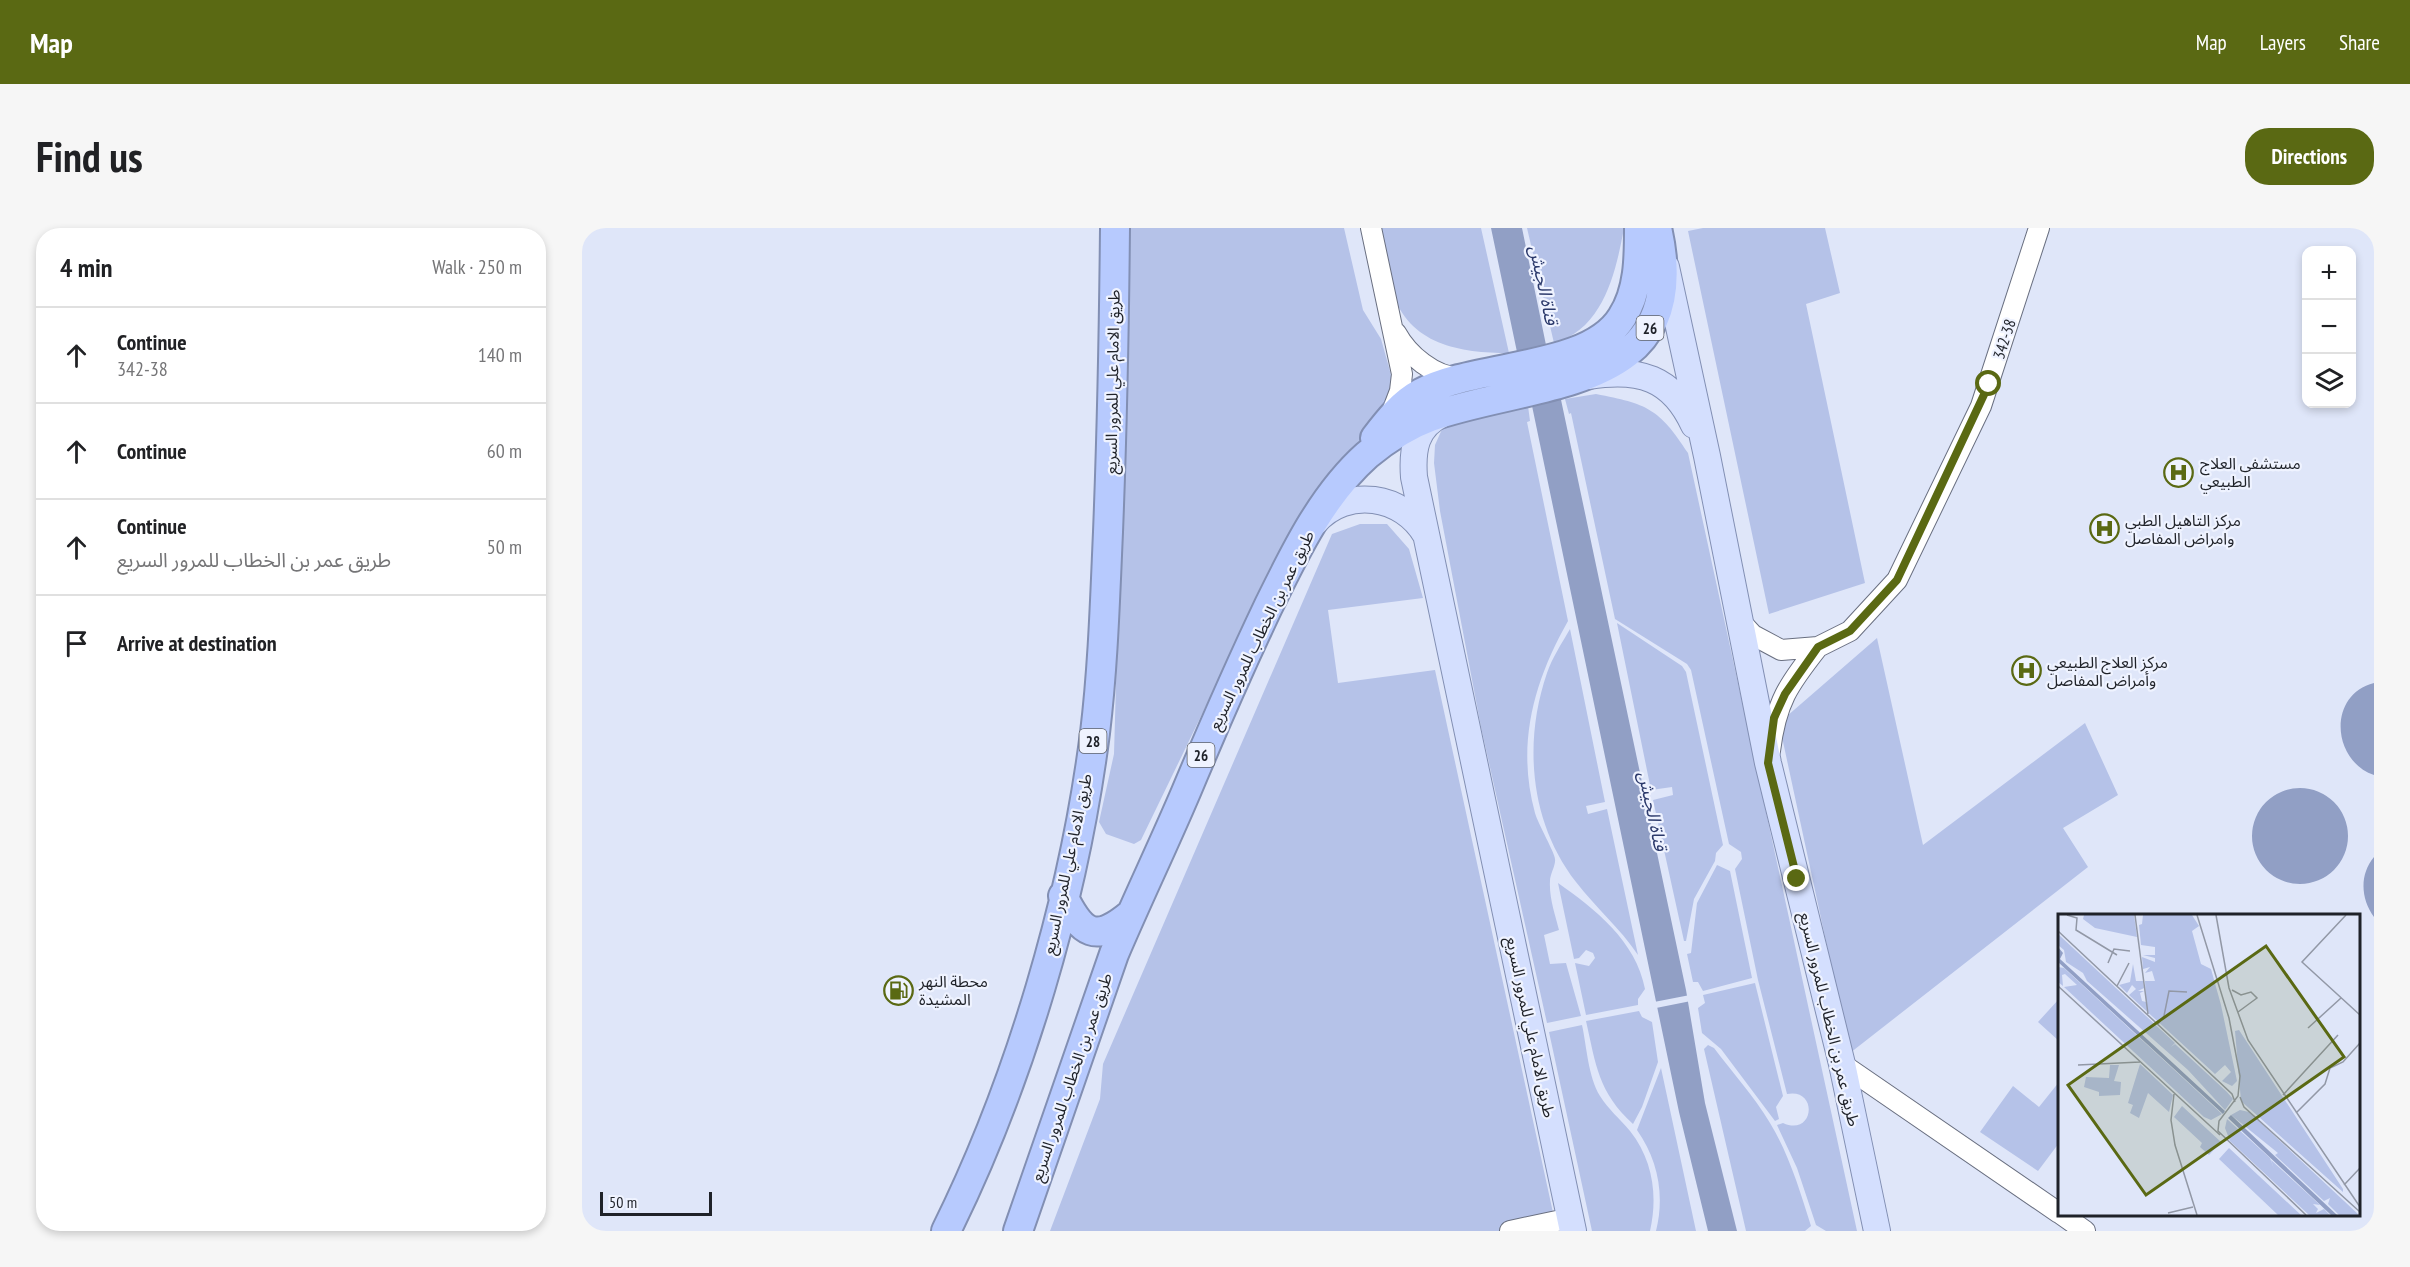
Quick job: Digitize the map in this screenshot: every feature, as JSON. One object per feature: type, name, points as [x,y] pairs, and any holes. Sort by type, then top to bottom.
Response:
[{"type":"highway","name":"طريق الامام علي للمرور السريع","points":[[946,1231],[976,1166],[1019,1051],[1063,896],[1094,735],[1103,648],[1115,228]]},
{"type":"highway","points":[[1567,371],[1592,346],[1604,338],[1623,317],[1634,288],[1639,228]]},
{"type":"highway","name":"طريق عمر بن الخطاب للمرور السريع","points":[[1018,1231],[1114,954],[1233,680],[1309,529],[1336,489],[1367,455],[1419,422],[1516,380],[1567,371],[1609,367],[1644,336],[1653,323],[1662,292],[1659,237]]},
{"type":"highway","points":[[1336,489],[1383,428],[1403,406],[1420,393],[1465,378],[1516,380]]},
{"type":"highway","points":[[1063,896],[1075,920],[1083,928],[1096,933],[1108,930],[1131,914]]},
{"type":"main road","name":"طريق عمر بن الخطاب للمرور السريع","points":[[1659,237],[1707,456],[1768,763],[1842,1064],[1877,1231]]},
{"type":"main road","name":"طريق عمر بن الخطاب للمرور السريع","points":[[1567,371],[1627,372],[1657,381],[1682,402],[1693,421],[1707,456]]},
{"type":"main road","name":"طريق الامام علي للمرور السريع","points":[[1451,410],[1425,425],[1414,448],[1414,477],[1572,1225]]},
{"type":"main road","name":"طريق الامام علي للمرور السريع","points":[[1309,529],[1321,515],[1344,502],[1374,500],[1400,507],[1420,525],[1429,541]]},
{"type":"street","points":[[1371,228],[1402,374],[1400,392],[1383,428]]},
{"type":"street","name":"342-38","points":[[1818,647],[1850,631],[1897,580],[1981,406],[2039,228]]},
{"type":"street","points":[[1392,322],[1408,349],[1425,365],[1443,375],[1465,378]]},
{"type":"street","points":[[1739,621],[1767,645],[1781,650],[1818,647]]},
{"type":"street","points":[[1768,763],[1774,718],[1785,694],[1818,647]]},
{"type":"street","points":[[1842,1064],[2058,1213]]},
{"type":"street","points":[[2063,1216],[2085,1231]]},
{"type":"street","points":[[1510,1231],[1572,1225]]},
{"type":"shaded area","points":[[1129,228],[1344,228],[1363,310],[1381,339],[1395,396],[1389,412],[1300,522],[1220,677],[1141,840],[1134,844],[1106,834],[1099,822],[1114,754]]},
{"type":"shaded area","points":[[1378,228],[1481,228],[1509,353],[1455,348],[1438,342],[1411,323],[1400,309],[1392,291]]},
{"type":"shaded area","points":[[1491,228],[1522,228],[1546,345],[1517,352]]},
{"type":"shaded area","points":[[1527,228],[1624,228],[1612,280],[1596,312],[1571,336],[1554,343]]},
{"type":"shaded area","points":[[1703,228],[1825,228],[1840,293],[1806,304],[1865,583],[1769,614],[1688,231]]},
{"type":"shaded area","points":[[1596,394],[1628,401],[1650,410],[1669,426],[1688,453],[1857,1231],[1826,1231],[1816,1225],[1797,1168],[1777,1125],[1801,1124],[1809,1111],[1808,1104],[1797,1094],[1787,1094],[1758,980],[1735,869],[1742,859],[1741,852],[1729,844],[1691,670],[1687,664],[1615,619],[1571,413],[1569,414],[1565,399]]},
{"type":"shaded area","points":[[1560,395],[1686,990],[1705,1103],[1737,1231],[1708,1231],[1679,1112],[1531,401]]},
{"type":"shaded area","points":[[1528,406],[1530,421],[1527,422],[1568,621],[1546,667],[1538,690],[1528,738],[1527,762],[1535,813],[1555,859],[1550,887],[1559,930],[1544,935],[1550,964],[1566,963],[1581,1016],[1547,1023],[1481,727],[1440,511],[1434,463],[1435,445],[1443,427],[1463,419]]},
{"type":"shaded area","points":[[1360,524],[1387,524],[1409,549],[1423,598],[1328,610],[1338,683],[1435,670],[1557,1231],[1050,1231],[1100,1099],[1103,1064],[1332,534]]},
{"type":"shaded area","points":[[1617,623],[1682,666],[1686,672],[1723,845],[1716,853],[1715,861],[1694,899],[1686,941],[1684,941],[1653,800],[1673,795],[1672,787],[1651,790]]},
{"type":"shaded area","points":[[1570,629],[1605,802],[1586,806],[1588,814],[1607,809],[1638,955],[1576,882],[1561,859],[1540,808],[1535,782],[1534,754],[1539,700],[1554,656]]},
{"type":"shaded area","points":[[1877,638],[1923,845],[2085,723],[2118,795],[2063,828],[2088,867],[1850,1053],[1779,723]]},
{"type":"shaded area","points":[[2374,683],[2374,775],[2360,768],[2350,756],[2343,743],[2341,728],[2342,714],[2348,700],[2359,690]]},
{"type":"shaded area","points":[[2291,788],[2309,788],[2327,796],[2340,809],[2348,827],[2345,855],[2327,876],[2309,884],[2291,884],[2273,876],[2260,863],[2252,845],[2252,827],[2260,809],[2273,796]]},
{"type":"shaded area","points":[[2374,857],[2374,917],[2366,903],[2364,879]]},
{"type":"shaded area","points":[[1717,865],[1730,871],[1752,978],[1703,991],[1698,982],[1693,982],[1687,954],[1691,953],[1697,903]]},
{"type":"shaded area","points":[[1558,883],[1599,915],[1623,941],[1633,956],[1645,989],[1638,999],[1638,1005],[1586,1015],[1575,963],[1589,966],[1595,958],[1593,953],[1586,950],[1579,958],[1574,959]]},
{"type":"shaded area","points":[[1755,983],[1783,1096],[1776,1107],[1779,1119],[1775,1121],[1721,1049],[1702,1033],[1698,1008],[1705,1003],[1703,995]]},
{"type":"shaded area","points":[[2058,1000],[2058,1040],[2038,1022]]},
{"type":"shaded area","points":[[1639,1011],[1642,1017],[1652,1022],[1658,1062],[1642,1107],[1633,1124],[1612,1101],[1605,1089],[1596,1064],[1586,1021]]},
{"type":"shaded area","points":[[1582,1025],[1590,1071],[1596,1088],[1638,1142],[1649,1166],[1653,1192],[1650,1231],[1592,1231],[1549,1032]]},
{"type":"shaded area","points":[[1708,1045],[1714,1048],[1750,1094],[1777,1135],[1794,1173],[1811,1226],[1805,1231],[1746,1231],[1704,1049]]},
{"type":"shaded area","points":[[1661,1068],[1696,1231],[1656,1231],[1660,1204],[1658,1178],[1650,1153],[1637,1130]]},
{"type":"shaded area","points":[[2058,1083],[2058,1144],[2038,1171],[1980,1132],[2013,1086],[2039,1107]]},
{"type":"pier","points":[[1690,995],[1691,1001],[1656,1008],[1654,1002]]},
{"type":"place","name":"مستشفى العلاج الطبيعي","points":[[2179,472]]},
{"type":"place","name":"مركز التاهيل الطبي وامراض المفاصل","points":[[2104,529]]},
{"type":"place","name":"مركز العلاج الطبيعي وأمراض المفاصل","points":[[2026,671]]},
{"type":"place","name":"محطة النهر المشيدة","points":[[898,990]]},
{"type":"route","points":[[1797,879],[1768,763],[1774,718],[1798,673],[1818,647],[1850,631],[1877,605],[1897,580],[1981,406],[1989,384]]},
{"type":"water label","name":"قناة الجيش","points":[[1544,285]]},
{"type":"water label","name":"قناة الجيش","points":[[1653,811]]}]
